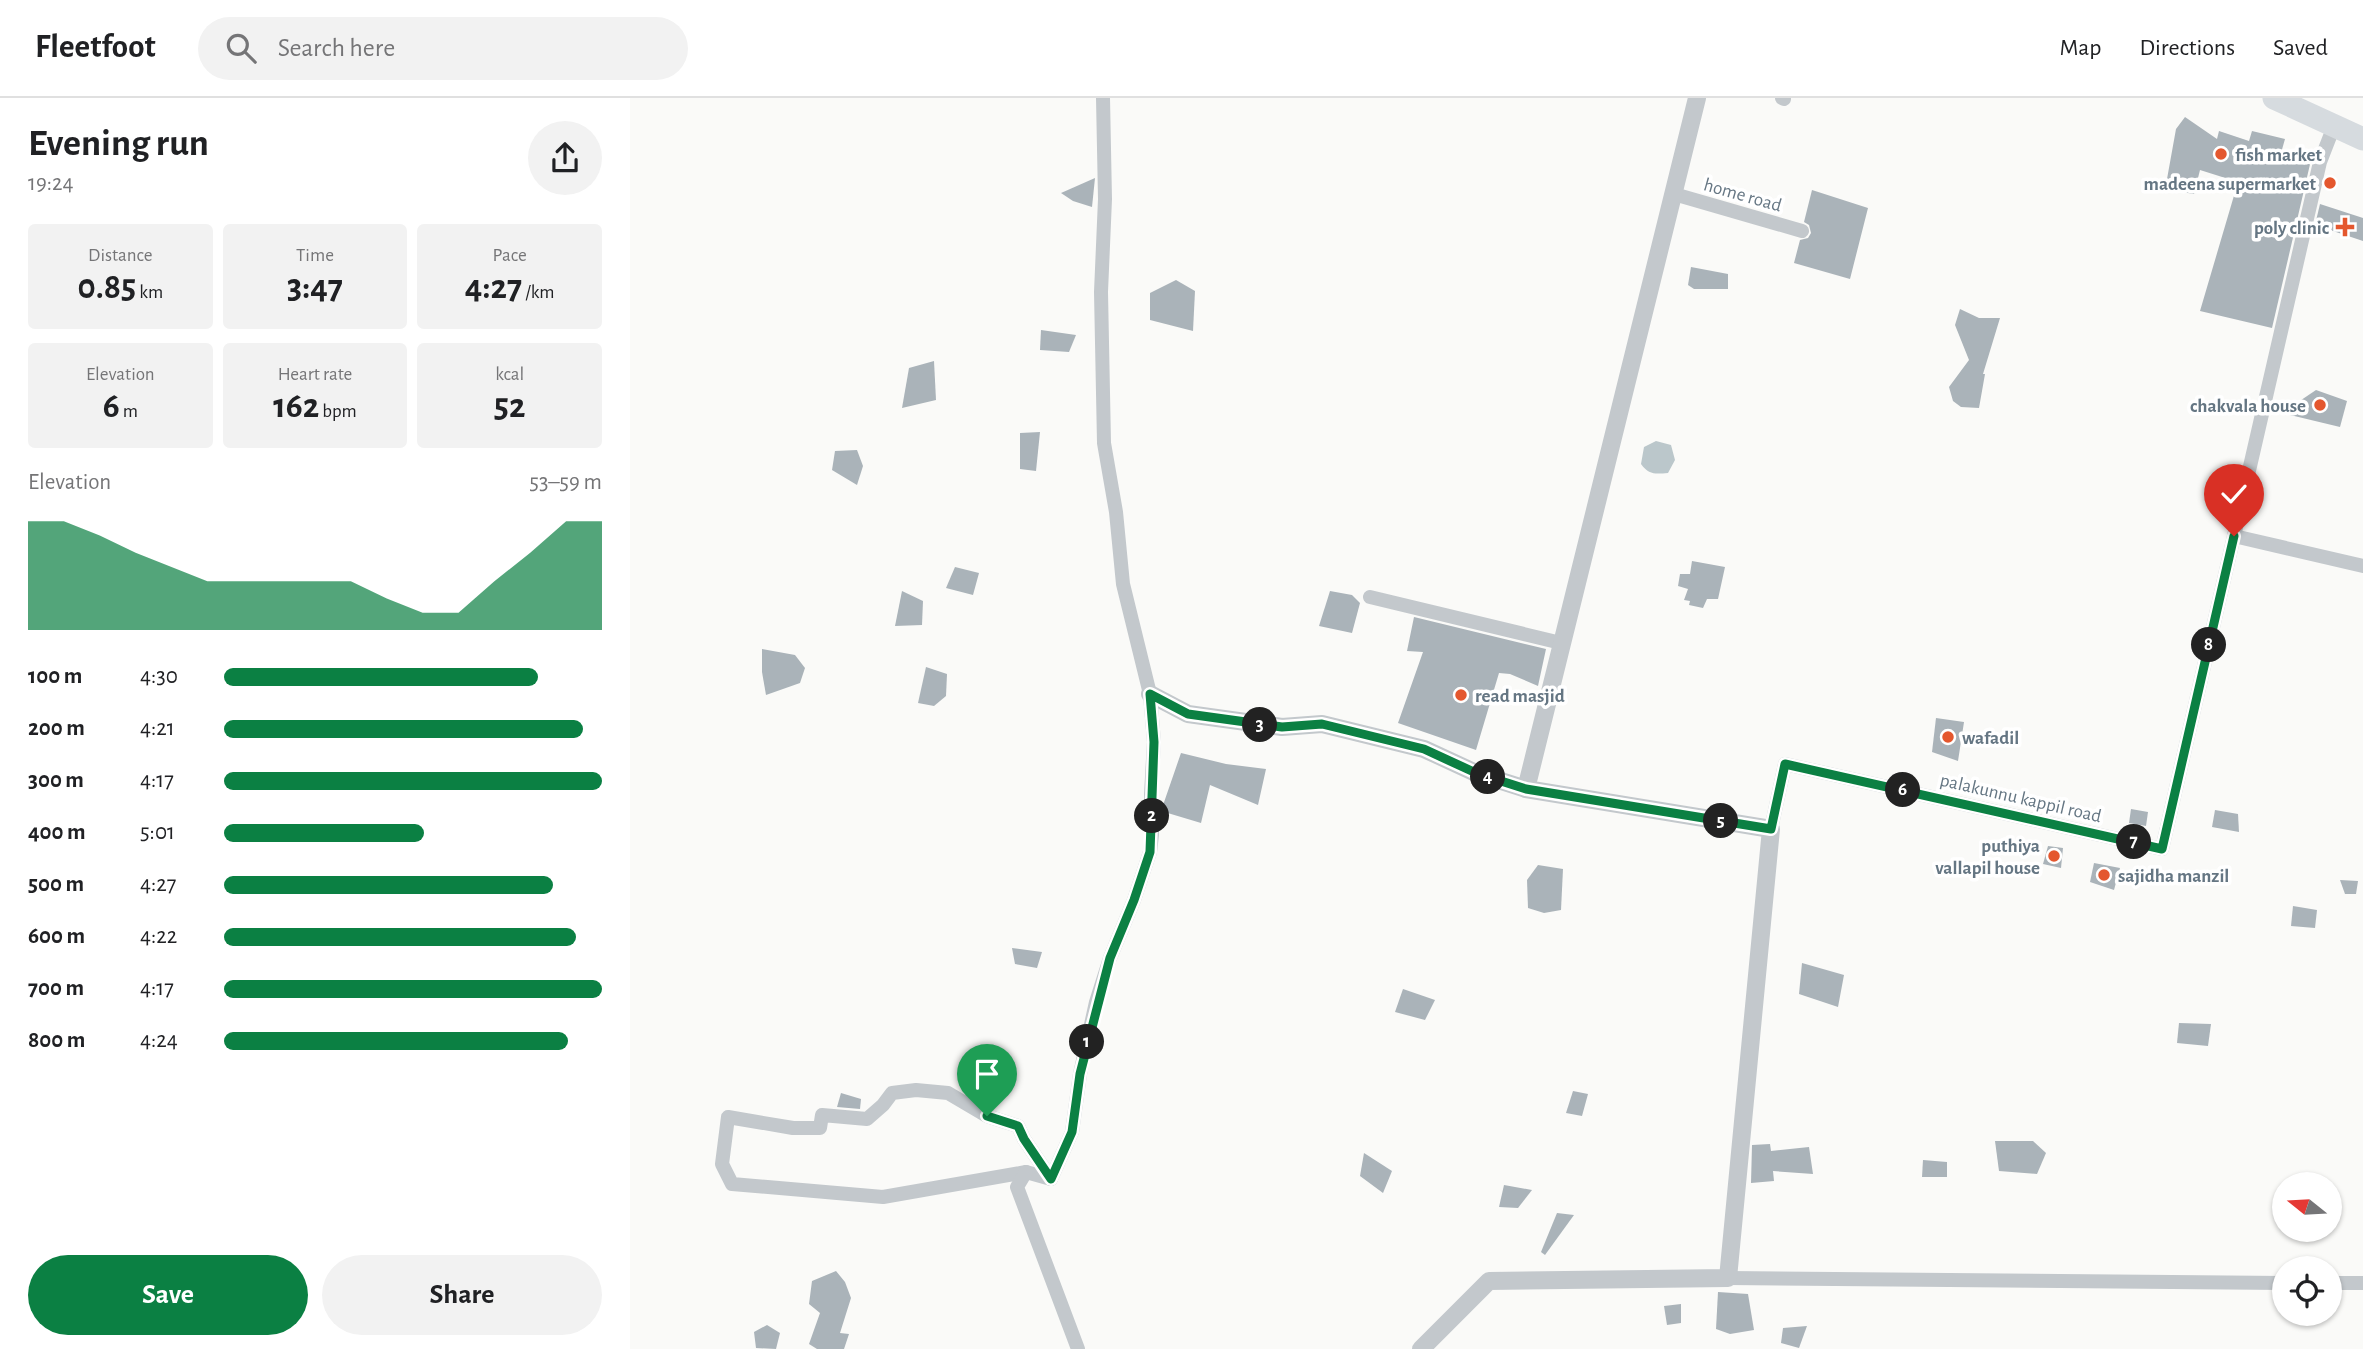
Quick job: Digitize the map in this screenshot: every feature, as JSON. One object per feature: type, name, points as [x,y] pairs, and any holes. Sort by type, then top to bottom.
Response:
[{"type":"main road","points":[[2274,98],[2363,139]]},
{"type":"street","points":[[1051,1179],[1072,1132],[1080,1074],[1110,958],[1150,852],[1154,742],[1150,694],[1123,584],[1116,512],[1104,443],[1101,292],[1105,199],[1103,98]]},
{"type":"street","points":[[1526,789],[1697,98]]},
{"type":"street","name":"palakunnu kappil road","points":[[1771,829],[1785,764],[2162,849],[2320,162],[2334,126]]},
{"type":"street","name":"home road","points":[[1674,194],[1802,231]]},
{"type":"street","points":[[2234,536],[2363,566]]},
{"type":"street","points":[[1370,597],[1561,643]]},
{"type":"street","points":[[1150,694],[1188,714],[1282,727],[1322,724],[1424,749],[1476,773],[1526,789],[1771,829],[1728,1278]]},
{"type":"street","points":[[916,1090],[948,1093],[987,1116],[1018,1126],[1051,1179],[1026,1172],[883,1197],[732,1184],[722,1164],[728,1117],[793,1128],[820,1128],[822,1115],[867,1119],[892,1093],[916,1090]]},
{"type":"street","points":[[1026,1172],[1017,1187],[1078,1349]]},
{"type":"street","points":[[1421,1349],[1489,1281],[1728,1278],[2272,1283]]},
{"type":"street","points":[[2342,1283],[2363,1283]]},
{"type":"shaded area","points":[[1656,441],[1671,445],[1675,460],[1668,473],[1653,473],[1641,464],[1644,447]]},
{"type":"building","points":[[2185,117],[2217,139],[2219,131],[2249,141],[2252,131],[2285,139],[2281,153],[2311,160],[2272,328],[2200,311],[2238,182],[2200,170],[2194,194],[2170,190],[2167,179],[2176,129]]},
{"type":"building","points":[[1095,178],[1092,207],[1073,201],[1061,193]]},
{"type":"building","points":[[1812,190],[1868,208],[1850,279],[1794,263],[1800,240],[1808,238],[1811,233],[1809,225],[1804,222]]},
{"type":"building","points":[[2320,204],[2363,218],[2363,241],[2315,225]]},
{"type":"building","points":[[1691,267],[1728,274],[1728,289],[1694,289],[1688,285]]},
{"type":"building","points":[[1176,280],[1195,291],[1193,331],[1150,320],[1150,293]]},
{"type":"building","points":[[1960,309],[1979,318],[2000,318],[1983,374],[1979,408],[1961,407],[1953,401],[1949,387],[1969,360],[1955,325]]},
{"type":"building","points":[[1041,330],[1076,335],[1069,352],[1040,350]]},
{"type":"building","points":[[934,361],[936,400],[902,408],[909,368]]},
{"type":"building","name":"chakvala house","points":[[2316,390],[2347,401],[2340,427],[2282,413]]},
{"type":"building","points":[[1040,432],[1036,471],[1020,469],[1020,433]]},
{"type":"building","points":[[857,450],[863,466],[857,485],[832,470],[835,451]]},
{"type":"building","points":[[1692,561],[1725,567],[1718,599],[1707,599],[1703,608],[1689,605],[1690,601],[1684,600],[1688,589],[1678,586],[1680,574],[1690,574]]},
{"type":"building","points":[[955,567],[979,573],[973,595],[946,588]]},
{"type":"building","points":[[902,591],[923,601],[922,625],[895,626]]},
{"type":"building","points":[[1330,591],[1352,595],[1360,603],[1352,633],[1319,626]]},
{"type":"building","points":[[1414,617],[1546,649],[1538,686],[1510,674],[1499,673],[1476,750],[1398,723],[1423,652],[1407,651]]},
{"type":"building","points":[[762,649],[795,655],[805,668],[800,683],[766,695]]},
{"type":"building","points":[[926,667],[947,674],[946,696],[934,706],[918,703]]},
{"type":"building","name":"wafadil","points":[[1936,718],[1964,722],[1958,761],[1932,752]]},
{"type":"building","points":[[1181,753],[1226,764],[1266,769],[1258,805],[1210,785],[1201,823],[1161,811]]},
{"type":"building","points":[[2131,809],[2148,812],[2146,826],[2129,823]]},
{"type":"building","points":[[2215,810],[2238,814],[2239,832],[2212,827]]},
{"type":"building","name":"puthiya vallapil house","points":[[2048,846],[2063,848],[2061,868],[2043,864]]},
{"type":"building","name":"sajidha manzil","points":[[2094,863],[2120,868],[2114,890],[2090,882]]},
{"type":"building","points":[[1538,865],[1563,869],[1561,910],[1544,913],[1528,908],[1527,880]]},
{"type":"building","points":[[2340,880],[2358,881],[2356,894],[2345,894]]},
{"type":"building","points":[[2293,906],[2317,910],[2315,928],[2291,926]]},
{"type":"building","points":[[1012,948],[1042,952],[1037,968],[1015,964]]},
{"type":"building","points":[[1802,963],[1844,975],[1838,1007],[1799,994]]},
{"type":"building","points":[[1403,989],[1435,1000],[1425,1020],[1395,1012]]},
{"type":"building","points":[[2179,1023],[2211,1024],[2208,1046],[2177,1043]]},
{"type":"building","points":[[1573,1091],[1588,1094],[1582,1116],[1566,1113]]},
{"type":"building","points":[[841,1093],[861,1099],[860,1109],[837,1107]]},
{"type":"building","points":[[1995,1141],[2033,1141],[2046,1153],[2037,1174],[1999,1171]]},
{"type":"building","points":[[1770,1144],[1771,1151],[1809,1147],[1813,1174],[1773,1171],[1774,1181],[1751,1183],[1752,1145]]},
{"type":"building","points":[[1364,1153],[1392,1171],[1383,1193],[1360,1176]]},
{"type":"building","points":[[1923,1160],[1947,1162],[1947,1177],[1922,1177]]},
{"type":"building","points":[[1504,1185],[1532,1190],[1518,1208],[1499,1207]]},
{"type":"building","points":[[1557,1213],[1574,1215],[1545,1255],[1541,1252]]},
{"type":"building","points":[[836,1271],[845,1282],[851,1298],[840,1333],[849,1334],[844,1349],[817,1349],[809,1344],[820,1313],[809,1304],[812,1281]]},
{"type":"building","points":[[1718,1292],[1748,1294],[1754,1330],[1730,1334],[1716,1329]]},
{"type":"building","points":[[1681,1304],[1681,1323],[1667,1325],[1664,1306]]},
{"type":"building","points":[[767,1325],[780,1333],[776,1349],[756,1348],[754,1332]]},
{"type":"building","points":[[1807,1326],[1799,1348],[1781,1343],[1783,1328]]},
{"type":"place","name":"fish market","points":[[2221,154]]},
{"type":"place","name":"madeena supermarket","points":[[2330,183]]},
{"type":"place","name":"poly clinic","points":[[2345,227]]},
{"type":"place","name":"chakvala house","points":[[2320,405]]},
{"type":"place","name":"read masjid","points":[[1461,695]]},
{"type":"place","name":"wafadil","points":[[1948,737]]},
{"type":"place","name":"puthiya vallapil house","points":[[2054,856]]},
{"type":"place","name":"sajidha manzil","points":[[2104,875]]},
{"type":"route","points":[[987,1116],[1018,1126],[1051,1179],[1072,1132],[1080,1074],[1110,958],[1150,852],[1154,742],[1150,694],[1188,714],[1282,727],[1322,724],[1424,749],[1476,773],[1526,789],[1771,829],[1785,764],[2162,849],[2234,536]]}]
